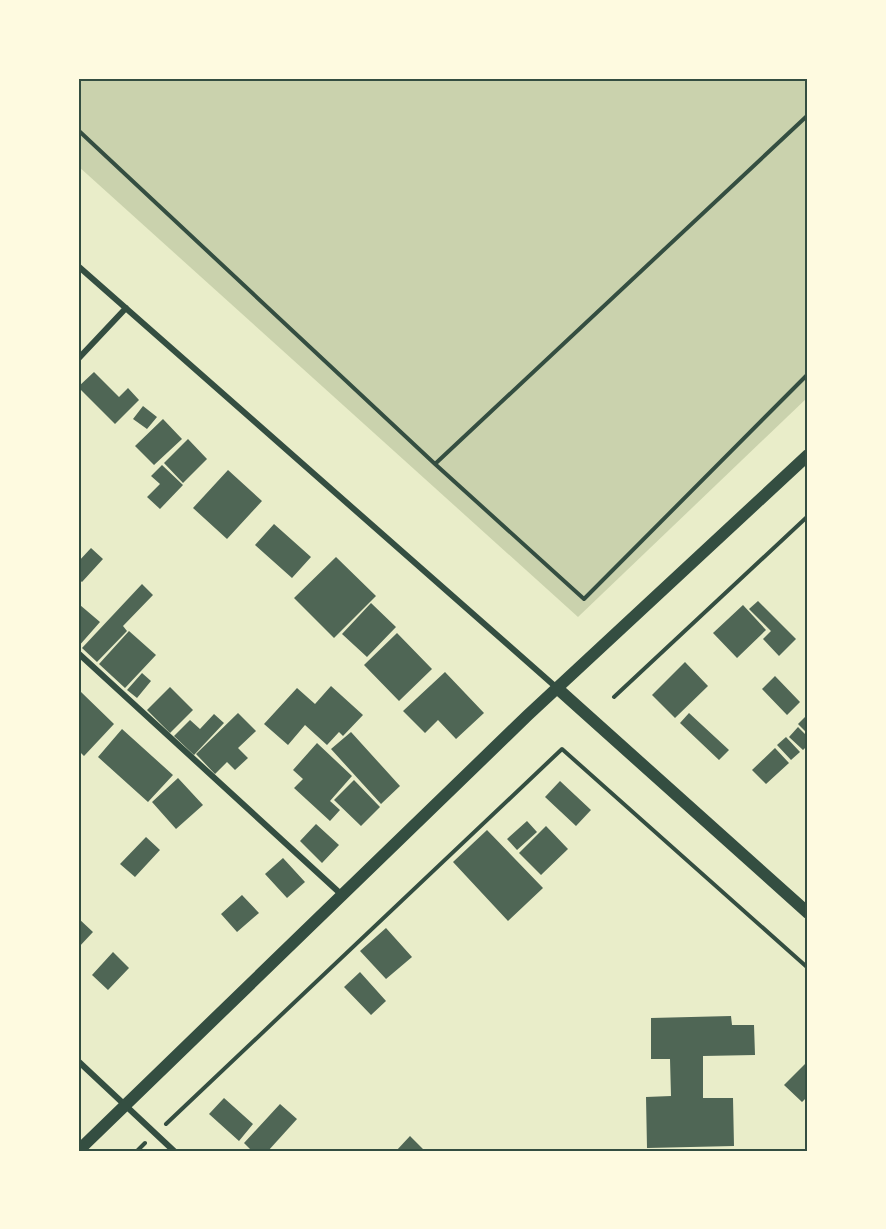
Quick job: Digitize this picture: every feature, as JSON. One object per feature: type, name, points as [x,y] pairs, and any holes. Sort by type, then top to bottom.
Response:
[{"type":"main road","points":[[78,1151],[557,688],[808,455]]},
{"type":"main road","points":[[557,688],[808,913]]},
{"type":"street","points":[[78,266],[557,688]]},
{"type":"street","points":[[78,359],[126,308]]},
{"type":"street","points":[[78,653],[342,896]]},
{"type":"street","points":[[78,1061],[174,1151]]},
{"type":"path","points":[[435,464],[808,115]]},
{"type":"path","points":[[78,130],[435,464],[584,599],[808,374]]},
{"type":"path","points":[[614,697],[808,516]]},
{"type":"path","points":[[137,1151],[562,748],[808,968]]},
{"type":"green space","points":[[78,78],[808,78],[808,397],[578,617],[78,166]]},
{"type":"building","points":[[94,372],[119,397],[128,388],[139,400],[115,424],[78,387]]},
{"type":"building","points":[[143,406],[157,417],[147,429],[133,419]]},
{"type":"building","points":[[163,419],[182,439],[154,465],[135,446]]},
{"type":"building","points":[[188,439],[207,459],[183,483],[164,463]]},
{"type":"building","points":[[162,465],[183,485],[160,509],[147,497],[160,484],[151,476]]},
{"type":"building","points":[[228,470],[262,501],[227,539],[193,508]]},
{"type":"building","points":[[274,524],[311,557],[292,578],[255,545]]},
{"type":"building","points":[[91,548],[103,559],[82,582],[78,579],[78,562]]},
{"type":"building","points":[[336,557],[376,596],[334,638],[294,598]]},
{"type":"building","points":[[142,584],[153,595],[123,626],[127,631],[97,662],[82,648]]},
{"type":"building","points":[[758,601],[796,639],[779,656],[763,639],[771,631],[749,609]]},
{"type":"building","points":[[371,603],[396,627],[367,657],[342,634]]},
{"type":"building","points":[[80,605],[100,622],[78,647],[78,607]]},
{"type":"building","points":[[743,605],[766,630],[737,658],[713,633]]},
{"type":"building","points":[[129,631],[156,655],[125,688],[99,664]]},
{"type":"building","points":[[397,633],[432,669],[399,701],[364,665]]},
{"type":"building","points":[[685,662],[708,686],[675,718],[652,695]]},
{"type":"building","points":[[445,672],[484,713],[456,739],[438,720],[425,733],[403,711]]},
{"type":"building","points":[[142,673],[151,681],[137,698],[127,690]]},
{"type":"building","points":[[775,676],[800,702],[787,715],[762,689]]},
{"type":"building","points":[[331,686],[363,715],[343,736],[339,732],[327,745],[305,725],[288,745],[264,724],[297,688],[315,704]]},
{"type":"building","points":[[170,687],[193,710],[170,733],[147,710]]},
{"type":"building","points":[[80,691],[114,724],[84,756],[78,750],[78,693]]},
{"type":"building","points":[[238,713],[256,731],[238,748],[248,758],[235,770],[227,762],[215,774],[196,754]]},
{"type":"building","points":[[689,713],[729,750],[719,760],[680,723]]},
{"type":"building","points":[[214,714],[224,723],[194,755],[174,736],[190,720],[200,729]]},
{"type":"building","points":[[806,716],[808,719],[808,734],[798,724]]},
{"type":"building","points":[[798,727],[808,737],[808,745],[803,750],[789,737]]},
{"type":"building","points":[[122,729],[173,775],[148,802],[98,757]]},
{"type":"building","points":[[351,732],[400,786],[381,804],[331,749]]},
{"type":"building","points":[[786,737],[800,752],[791,760],[777,745]]},
{"type":"building","points":[[317,743],[352,776],[330,801],[340,810],[330,821],[294,788],[303,779],[293,770]]},
{"type":"building","points":[[775,748],[789,763],[766,784],[752,770]]},
{"type":"building","points":[[178,778],[203,805],[176,829],[152,802]]},
{"type":"building","points":[[354,780],[380,807],[361,826],[334,800]]},
{"type":"building","points":[[560,781],[591,810],[576,826],[545,797]]},
{"type":"building","points":[[527,821],[537,832],[517,850],[507,839]]},
{"type":"building","points":[[316,824],[339,845],[322,863],[300,841]]},
{"type":"building","points":[[546,826],[568,849],[541,875],[519,853]]},
{"type":"building","points":[[487,830],[543,888],[508,921],[453,862]]},
{"type":"building","points":[[146,837],[160,850],[135,877],[120,864]]},
{"type":"building","points":[[283,858],[305,882],[287,898],[265,874]]},
{"type":"building","points":[[242,895],[259,913],[237,932],[221,914]]},
{"type":"building","points":[[78,918],[93,932],[78,948]]},
{"type":"building","points":[[386,928],[412,957],[386,979],[360,951]]},
{"type":"building","points":[[113,952],[129,968],[108,990],[92,975]]},
{"type":"building","points":[[360,972],[386,1001],[371,1015],[344,987]]},
{"type":"building","points":[[731,1016],[732,1025],[754,1025],[755,1055],[703,1056],[703,1098],[733,1098],[734,1146],[647,1148],[646,1097],[671,1096],[670,1059],[651,1059],[651,1018]]},
{"type":"building","points":[[808,1061],[808,1096],[802,1102],[784,1085]]},
{"type":"building","points":[[224,1098],[253,1124],[239,1141],[209,1114]]},
{"type":"building","points":[[280,1104],[297,1119],[268,1151],[252,1151],[244,1143]]},
{"type":"building","points":[[410,1136],[425,1151],[396,1151]]}]
